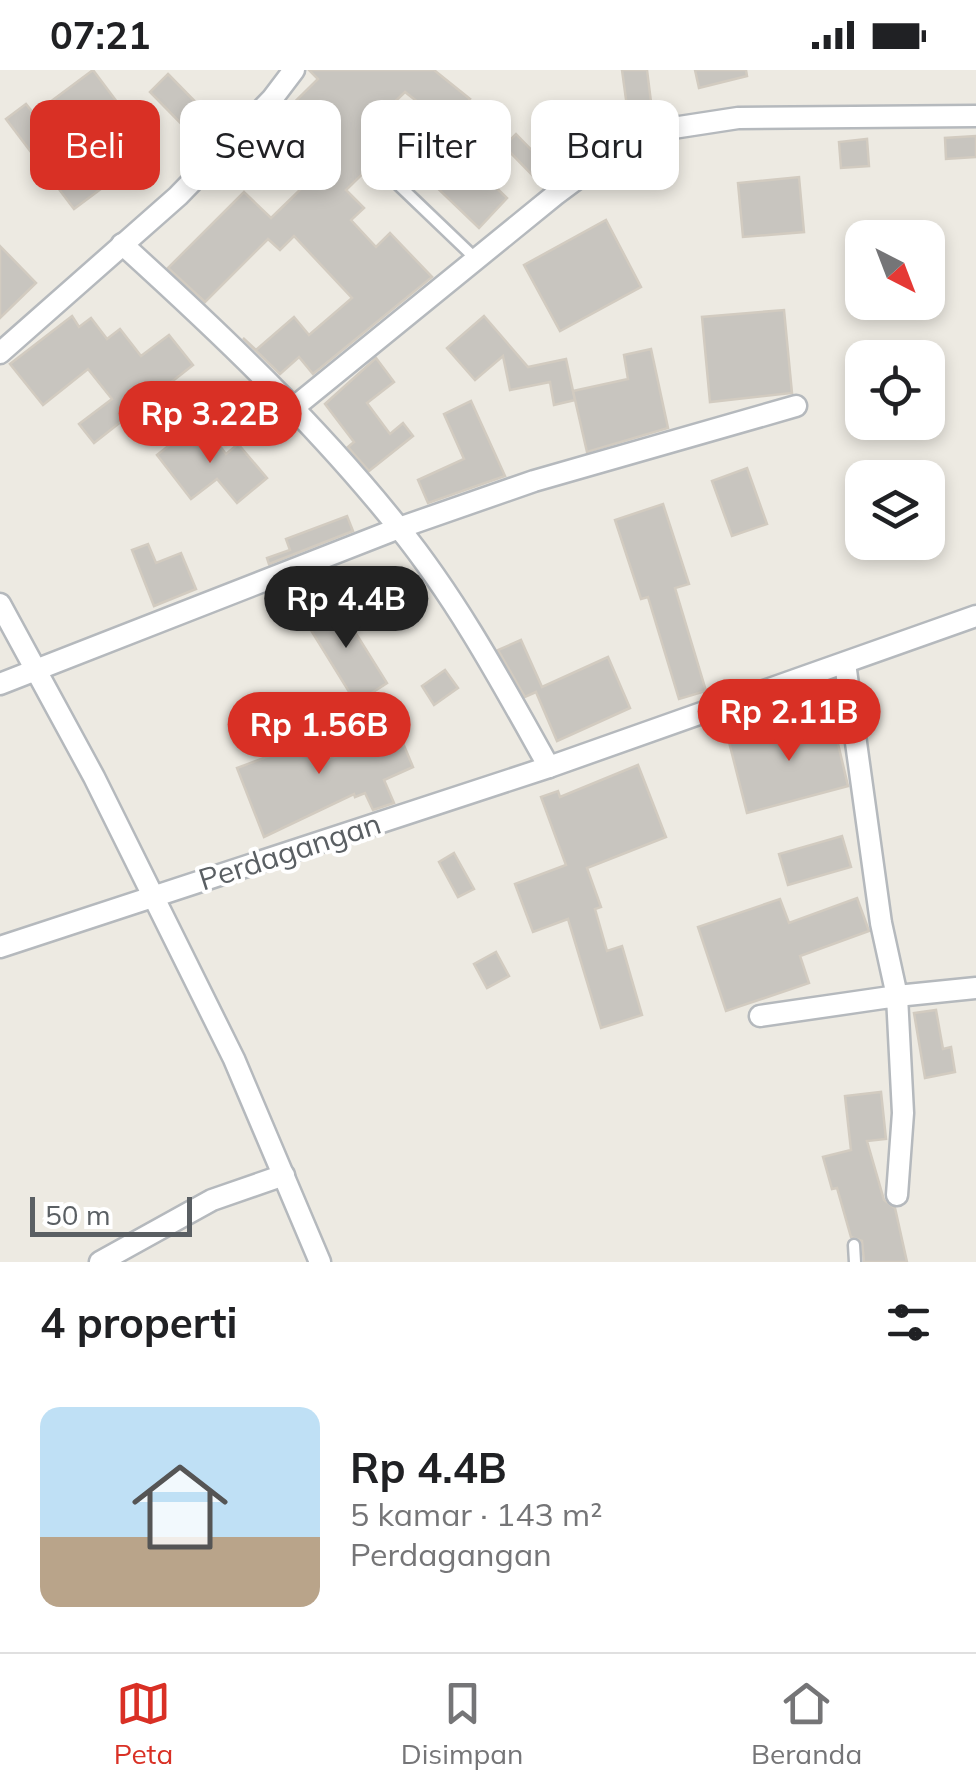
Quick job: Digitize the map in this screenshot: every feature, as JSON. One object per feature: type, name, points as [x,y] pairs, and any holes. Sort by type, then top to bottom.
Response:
[{"type":"street","points":[[0,353],[178,196],[294,70]]},
{"type":"street","points":[[292,409],[610,154],[660,130],[738,118],[976,116]]},
{"type":"street","points":[[122,244],[292,409],[399,528],[482,647],[548,767]]},
{"type":"street","points":[[0,684],[399,528],[534,481],[796,406]]},
{"type":"street","points":[[0,604],[234,1058],[320,1262]]},
{"type":"street","name":"Perdagangan","points":[[0,947],[548,767],[976,616]]},
{"type":"street","points":[[844,663],[881,922],[897,996],[904,1113],[896,1195]]},
{"type":"street","points":[[760,1016],[976,988]]},
{"type":"street","points":[[100,1262],[212,1200],[284,1175]]},
{"type":"lane","points":[[404,190],[476,259]]},
{"type":"lane","points":[[854,1245],[855,1262]]},
{"type":"building","points":[[93,70],[116,100],[53,100]]},
{"type":"building","points":[[309,70],[434,70],[470,99],[415,100],[405,92],[397,100],[361,100],[361,175],[346,190],[364,208],[351,220],[376,247],[390,233],[432,277],[313,374],[299,357],[280,374],[243,338],[256,350],[294,317],[309,335],[352,298],[294,236],[280,250],[268,239],[205,302],[168,268],[244,192],[271,218],[300,190],[341,190],[341,100],[297,100],[318,79]]},
{"type":"building","points":[[622,70],[647,70],[651,100],[626,100]]},
{"type":"building","points":[[695,70],[746,70],[747,76],[699,88]]},
{"type":"building","points":[[168,74],[194,100],[180,100],[180,123],[150,92]]},
{"type":"building","points":[[26,104],[30,109],[30,151],[6,119]]},
{"type":"building","points":[[516,134],[531,149],[531,174],[511,153],[511,139]]},
{"type":"building","points":[[976,136],[976,157],[946,159],[945,138]]},
{"type":"building","points":[[867,139],[869,166],[841,168],[839,142]]},
{"type":"building","points":[[799,177],[804,232],[743,237],[738,183]]},
{"type":"building","points":[[60,190],[99,190],[74,209]]},
{"type":"building","points":[[439,190],[499,190],[507,198],[479,228]]},
{"type":"building","points":[[606,220],[641,287],[560,331],[524,265]]},
{"type":"building","points":[[0,246],[36,283],[0,318]]},
{"type":"building","points":[[784,310],[792,393],[710,402],[702,317]]},
{"type":"building","points":[[72,316],[79,327],[91,318],[107,339],[120,329],[141,356],[169,335],[193,365],[94,443],[79,424],[112,399],[88,369],[43,405],[10,364]]},
{"type":"building","points":[[484,316],[528,367],[566,359],[575,400],[554,405],[550,382],[510,390],[503,356],[475,380],[447,348]]},
{"type":"building","points":[[651,349],[668,428],[587,452],[573,391],[628,379],[624,355]]},
{"type":"building","points":[[376,358],[394,382],[367,403],[390,434],[403,423],[413,436],[369,471],[348,447],[354,442],[325,404]]},
{"type":"building","points":[[471,401],[505,476],[428,503],[418,480],[464,459],[444,414]]},
{"type":"building","points":[[191,428],[200,439],[209,432],[226,454],[238,444],[267,478],[237,503],[217,479],[191,499],[157,455]]},
{"type":"building","points":[[747,468],[767,524],[732,536],[712,481]]},
{"type":"building","points":[[663,504],[689,584],[675,588],[706,691],[679,699],[648,597],[641,599],[615,520]]},
{"type":"building","points":[[347,516],[353,531],[269,564],[267,558],[290,550],[286,539]]},
{"type":"building","points":[[148,544],[156,563],[181,553],[196,589],[154,606],[132,550]]},
{"type":"building","points":[[335,600],[387,683],[356,703],[304,619]]},
{"type":"building","points":[[521,640],[542,687],[608,657],[630,708],[557,741],[536,692],[525,697],[498,650]]},
{"type":"building","points":[[445,670],[458,688],[434,705],[422,686]]},
{"type":"building","points":[[831,714],[848,786],[747,813],[729,742]]},
{"type":"building","points":[[310,723],[326,761],[397,729],[413,767],[384,780],[394,803],[373,810],[365,793],[355,797],[354,794],[264,837],[237,768],[280,752],[274,739]]},
{"type":"building","points":[[638,765],[666,837],[587,868],[601,907],[595,909],[607,951],[622,946],[642,1015],[601,1028],[568,919],[533,932],[515,884],[566,865],[541,797],[558,791],[560,797]]},
{"type":"building","points":[[842,836],[851,867],[788,885],[779,854]]},
{"type":"building","points":[[454,853],[474,889],[458,897],[439,862]]},
{"type":"building","points":[[857,898],[869,931],[800,956],[809,983],[726,1011],[698,927],[780,899],[789,923]]},
{"type":"building","points":[[496,952],[509,976],[487,988],[474,964]]},
{"type":"building","points":[[936,1010],[943,1049],[951,1047],[955,1072],[925,1078],[914,1013]]},
{"type":"building","points":[[881,1092],[886,1139],[867,1141],[884,1200],[895,1208],[907,1262],[864,1262],[862,1241],[851,1237],[823,1157],[851,1150],[845,1096]]}]
